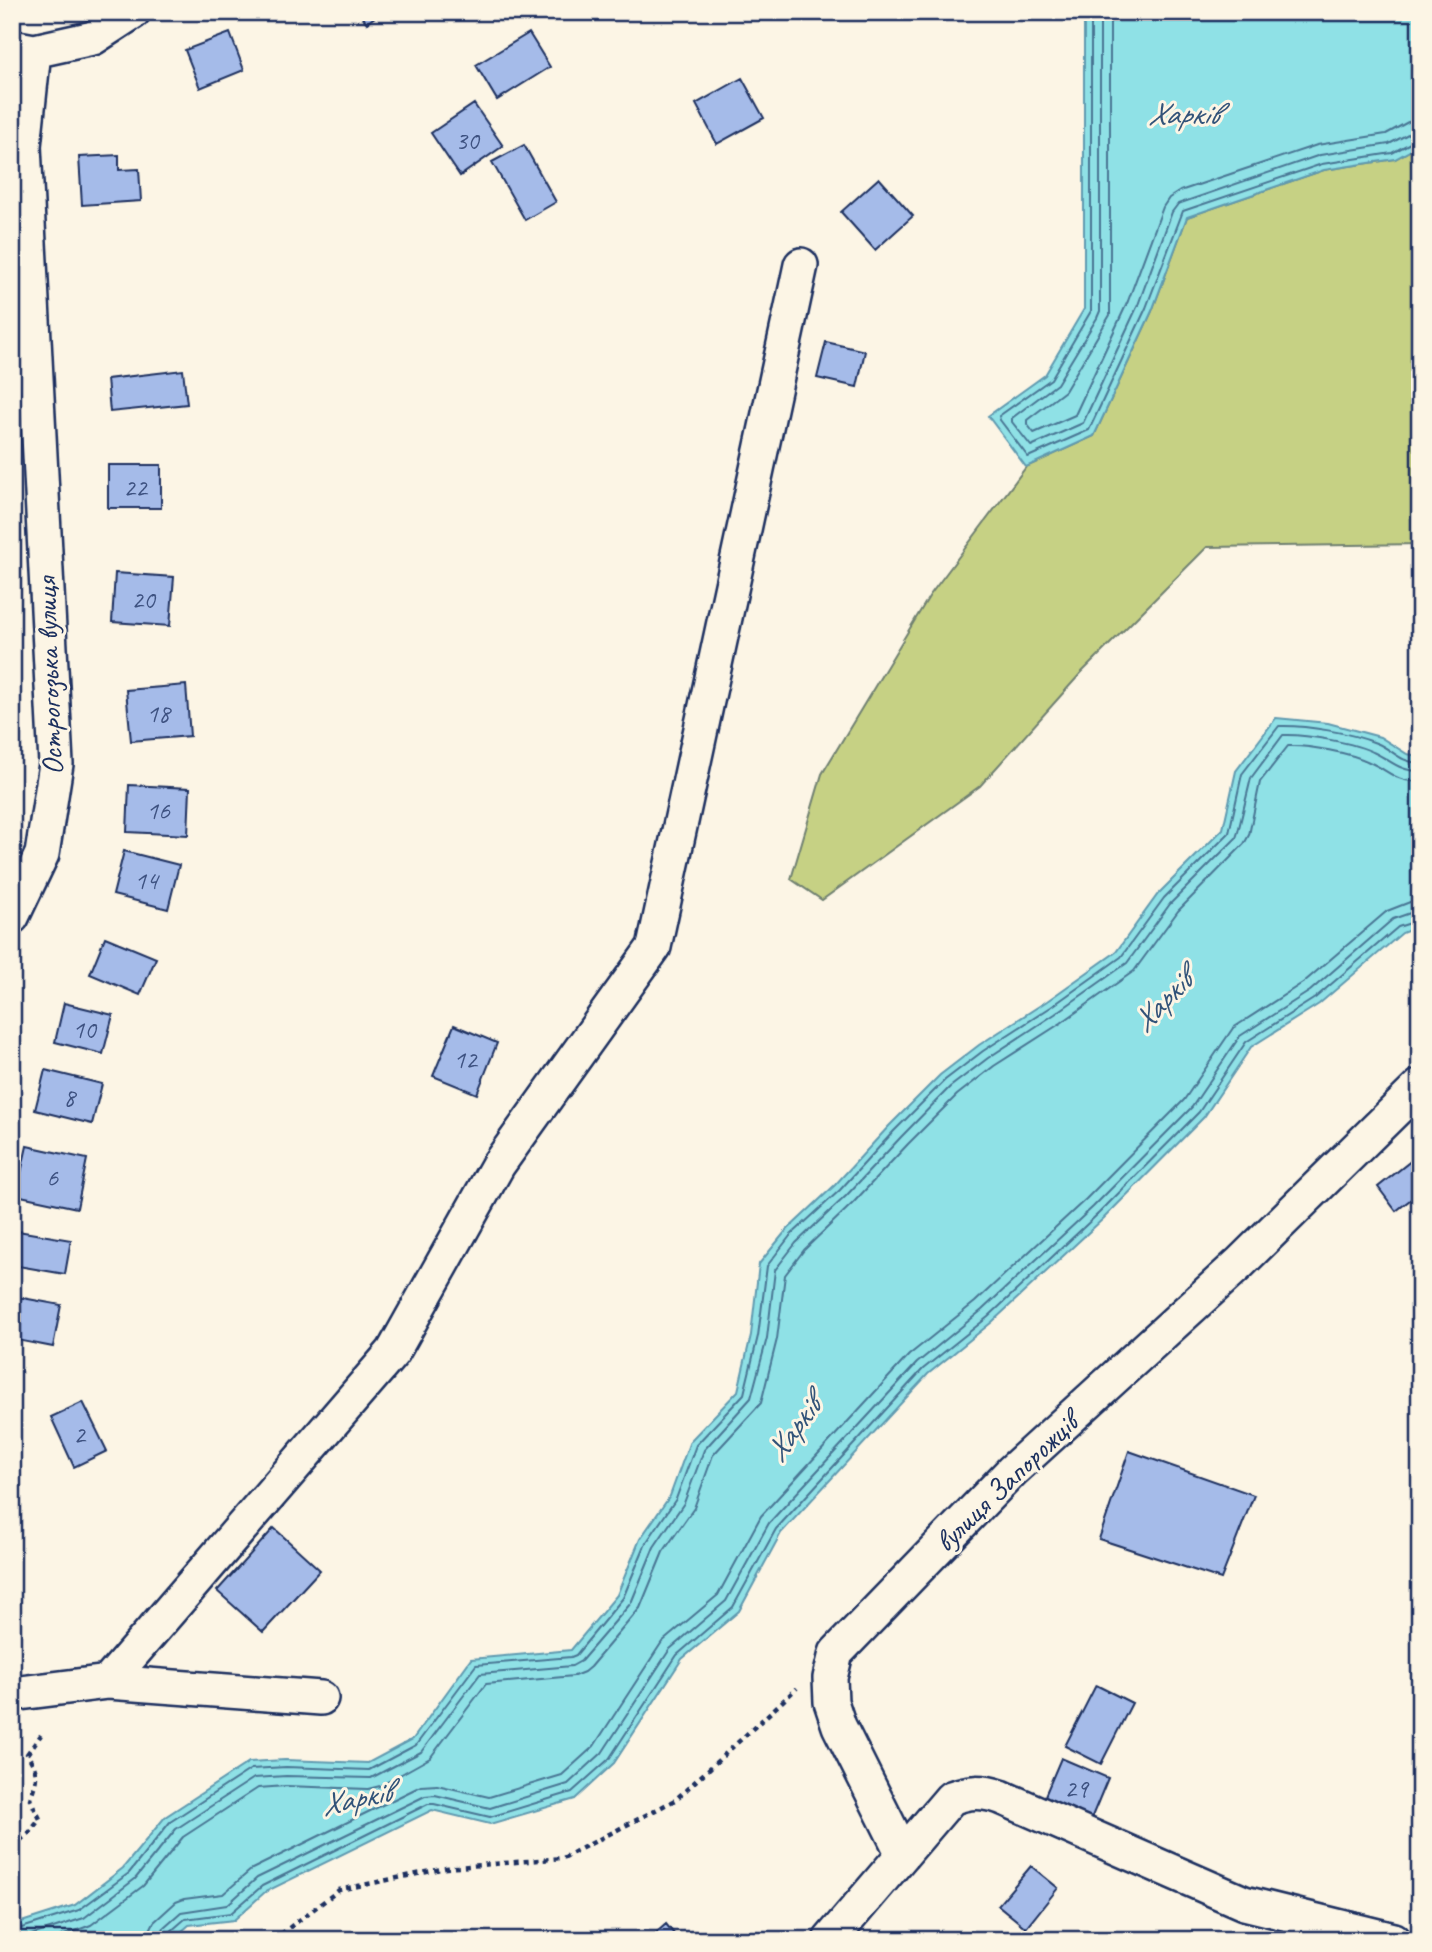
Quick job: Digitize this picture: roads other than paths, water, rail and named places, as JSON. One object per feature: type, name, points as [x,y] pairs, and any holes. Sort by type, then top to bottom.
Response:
[{"type":"street","points":[[23,49],[93,38],[133,12]]},
{"type":"street","name":"Острогозька вулиця","points":[[12,917],[42,854],[56,764],[24,146],[23,49]]},
{"type":"street","points":[[108,1682],[393,1352],[498,1165],[654,947],[801,265]]},
{"type":"street","name":"вулиця Запорожців","points":[[903,1854],[839,1726],[831,1702],[830,1678],[836,1653],[1012,1471],[1240,1264],[1420,1086]]},
{"type":"street","points":[[12,1694],[108,1682],[321,1698]]},
{"type":"street","points":[[830,1940],[951,1798],[967,1792],[985,1791],[1244,1903],[1394,1940]]},
{"type":"water","name":"Харків","points":[[1084,12],[1420,12],[1420,145],[1395,159],[1324,170],[1187,217],[1152,311],[1094,436],[1026,467],[988,416],[1045,375],[1084,309]]},
{"type":"water","points":[[1276,718],[1328,723],[1380,737],[1407,754],[1420,756],[1420,926],[1402,933],[1319,1004],[1251,1047],[1204,1117],[1104,1218],[992,1322],[928,1374],[781,1533],[739,1611],[682,1659],[614,1763],[575,1799],[490,1824],[432,1810],[265,1892],[234,1920],[189,1925],[172,1940],[12,1940],[12,1925],[75,1905],[123,1868],[165,1817],[249,1762],[285,1760],[368,1763],[413,1739],[471,1659],[571,1650],[617,1595],[640,1539],[670,1496],[690,1441],[738,1391],[751,1335],[759,1264],[785,1232],[835,1185],[940,1075],[979,1045],[1116,952],[1158,894],[1223,829],[1236,771]]}]
